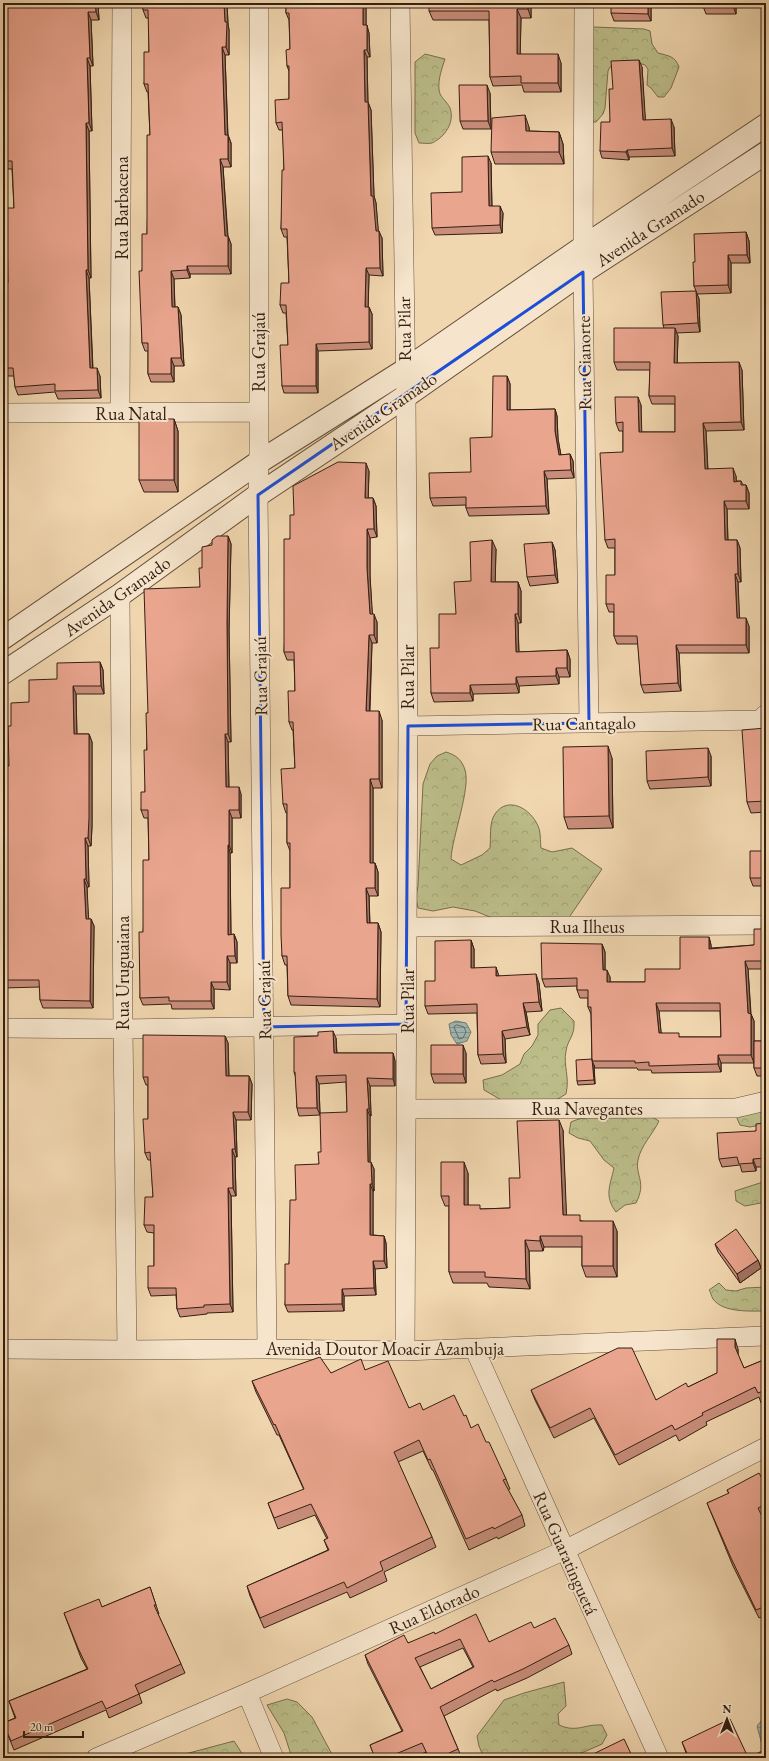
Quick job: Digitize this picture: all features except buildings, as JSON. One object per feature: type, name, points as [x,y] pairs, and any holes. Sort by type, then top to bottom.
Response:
[{"type":"street","name":"Rua Barbacena","points":[[120,413],[122,3]]},
{"type":"street","name":"Rua Grajaú","points":[[259,3],[258,412],[260,462],[258,495],[267,1349]]},
{"type":"street","name":"Rua Pilar","points":[[400,3],[406,396],[408,726],[405,1351]]},
{"type":"street","name":"Rua Cianorte","points":[[584,3],[583,272],[589,723]]},
{"type":"street","name":"Avenida Gramado","points":[[3,638],[260,462],[405,370],[583,247],[766,125]]},
{"type":"street","name":"Avenida Gramado","points":[[3,674],[120,595],[258,495],[406,396],[583,272],[766,153]]},
{"type":"street","name":"Rua Natal","points":[[3,413],[258,412]]},
{"type":"street","name":"Rua Uruguaiana","points":[[120,595],[127,1350]]},
{"type":"street","name":"Rua Cantagalo","points":[[408,726],[589,723],[763,717]]},
{"type":"street","name":"Rua Ilheus","points":[[407,926],[766,925]]},
{"type":"street","points":[[3,1028],[123,1029],[406,1024]]},
{"type":"street","name":"Rua Navegantes","points":[[407,1109],[736,1108],[766,1101]]},
{"type":"street","name":"Avenida Doutor Moacir Azambuja","points":[[3,1349],[267,1349],[405,1351],[766,1336]]},
{"type":"street","name":"Rua Guaratinguetá","points":[[474,1348],[659,1758]]},
{"type":"street","name":"Rua Eldorado","points":[[96,1758],[247,1693],[565,1550],[766,1448]]},
{"type":"street","points":[[247,1693],[274,1758]]},
{"type":"highlighted area","points":[[583,272],[589,723],[408,726],[406,1024],[264,1027],[258,495]]},
{"type":"green space","points":[[594,27],[644,29],[650,31],[652,44],[658,53],[668,56],[676,61],[679,67],[671,88],[664,97],[658,97],[647,85],[648,69],[645,65],[623,63],[614,65],[610,67],[608,71],[605,108],[603,114],[596,122],[591,122],[590,31]]},
{"type":"green space","points":[[425,54],[445,59],[440,77],[439,92],[449,106],[451,113],[450,124],[445,133],[432,143],[419,143],[415,133],[415,62]]},
{"type":"green space","points":[[446,752],[456,756],[464,766],[466,778],[451,859],[461,865],[482,855],[490,848],[491,826],[495,814],[500,808],[506,805],[519,806],[530,814],[535,820],[539,828],[541,848],[552,852],[572,848],[602,869],[568,919],[500,921],[475,911],[453,907],[433,911],[418,908],[416,897],[418,886],[423,784],[430,764],[437,756]]},
{"type":"green space","points":[[561,1008],[574,1021],[573,1031],[565,1056],[567,1082],[566,1094],[556,1100],[503,1101],[484,1090],[483,1080],[502,1075],[520,1064],[524,1054],[532,1046],[538,1035],[538,1024],[550,1010]]},
{"type":"green space","points":[[766,1103],[766,1124],[750,1127],[740,1125],[736,1116]]},
{"type":"green space","points":[[650,1116],[659,1121],[644,1144],[638,1160],[641,1190],[636,1203],[625,1205],[616,1212],[612,1206],[609,1196],[614,1168],[604,1160],[590,1141],[578,1138],[569,1133],[571,1122],[579,1119],[596,1117],[622,1118]]},
{"type":"green space","points":[[766,1181],[766,1202],[745,1206],[736,1201],[735,1191]]},
{"type":"green space","points":[[719,1283],[726,1290],[736,1291],[746,1288],[766,1287],[766,1311],[738,1310],[723,1307],[713,1299],[709,1290]]},
{"type":"green space","points":[[564,1682],[566,1706],[558,1714],[559,1725],[576,1728],[602,1725],[607,1735],[602,1744],[584,1752],[563,1758],[484,1758],[477,1736],[504,1700]]},
{"type":"green space","points":[[287,1699],[297,1702],[312,1717],[334,1758],[292,1758],[284,1733],[267,1705]]},
{"type":"green space","points":[[234,1741],[245,1758],[170,1758]]},
{"type":"water","points":[[456,1021],[466,1023],[471,1032],[467,1041],[457,1044],[451,1035],[449,1024]]},
{"type":"water","points":[[762,1720],[766,1721],[766,1747],[762,1745],[757,1726]]}]
